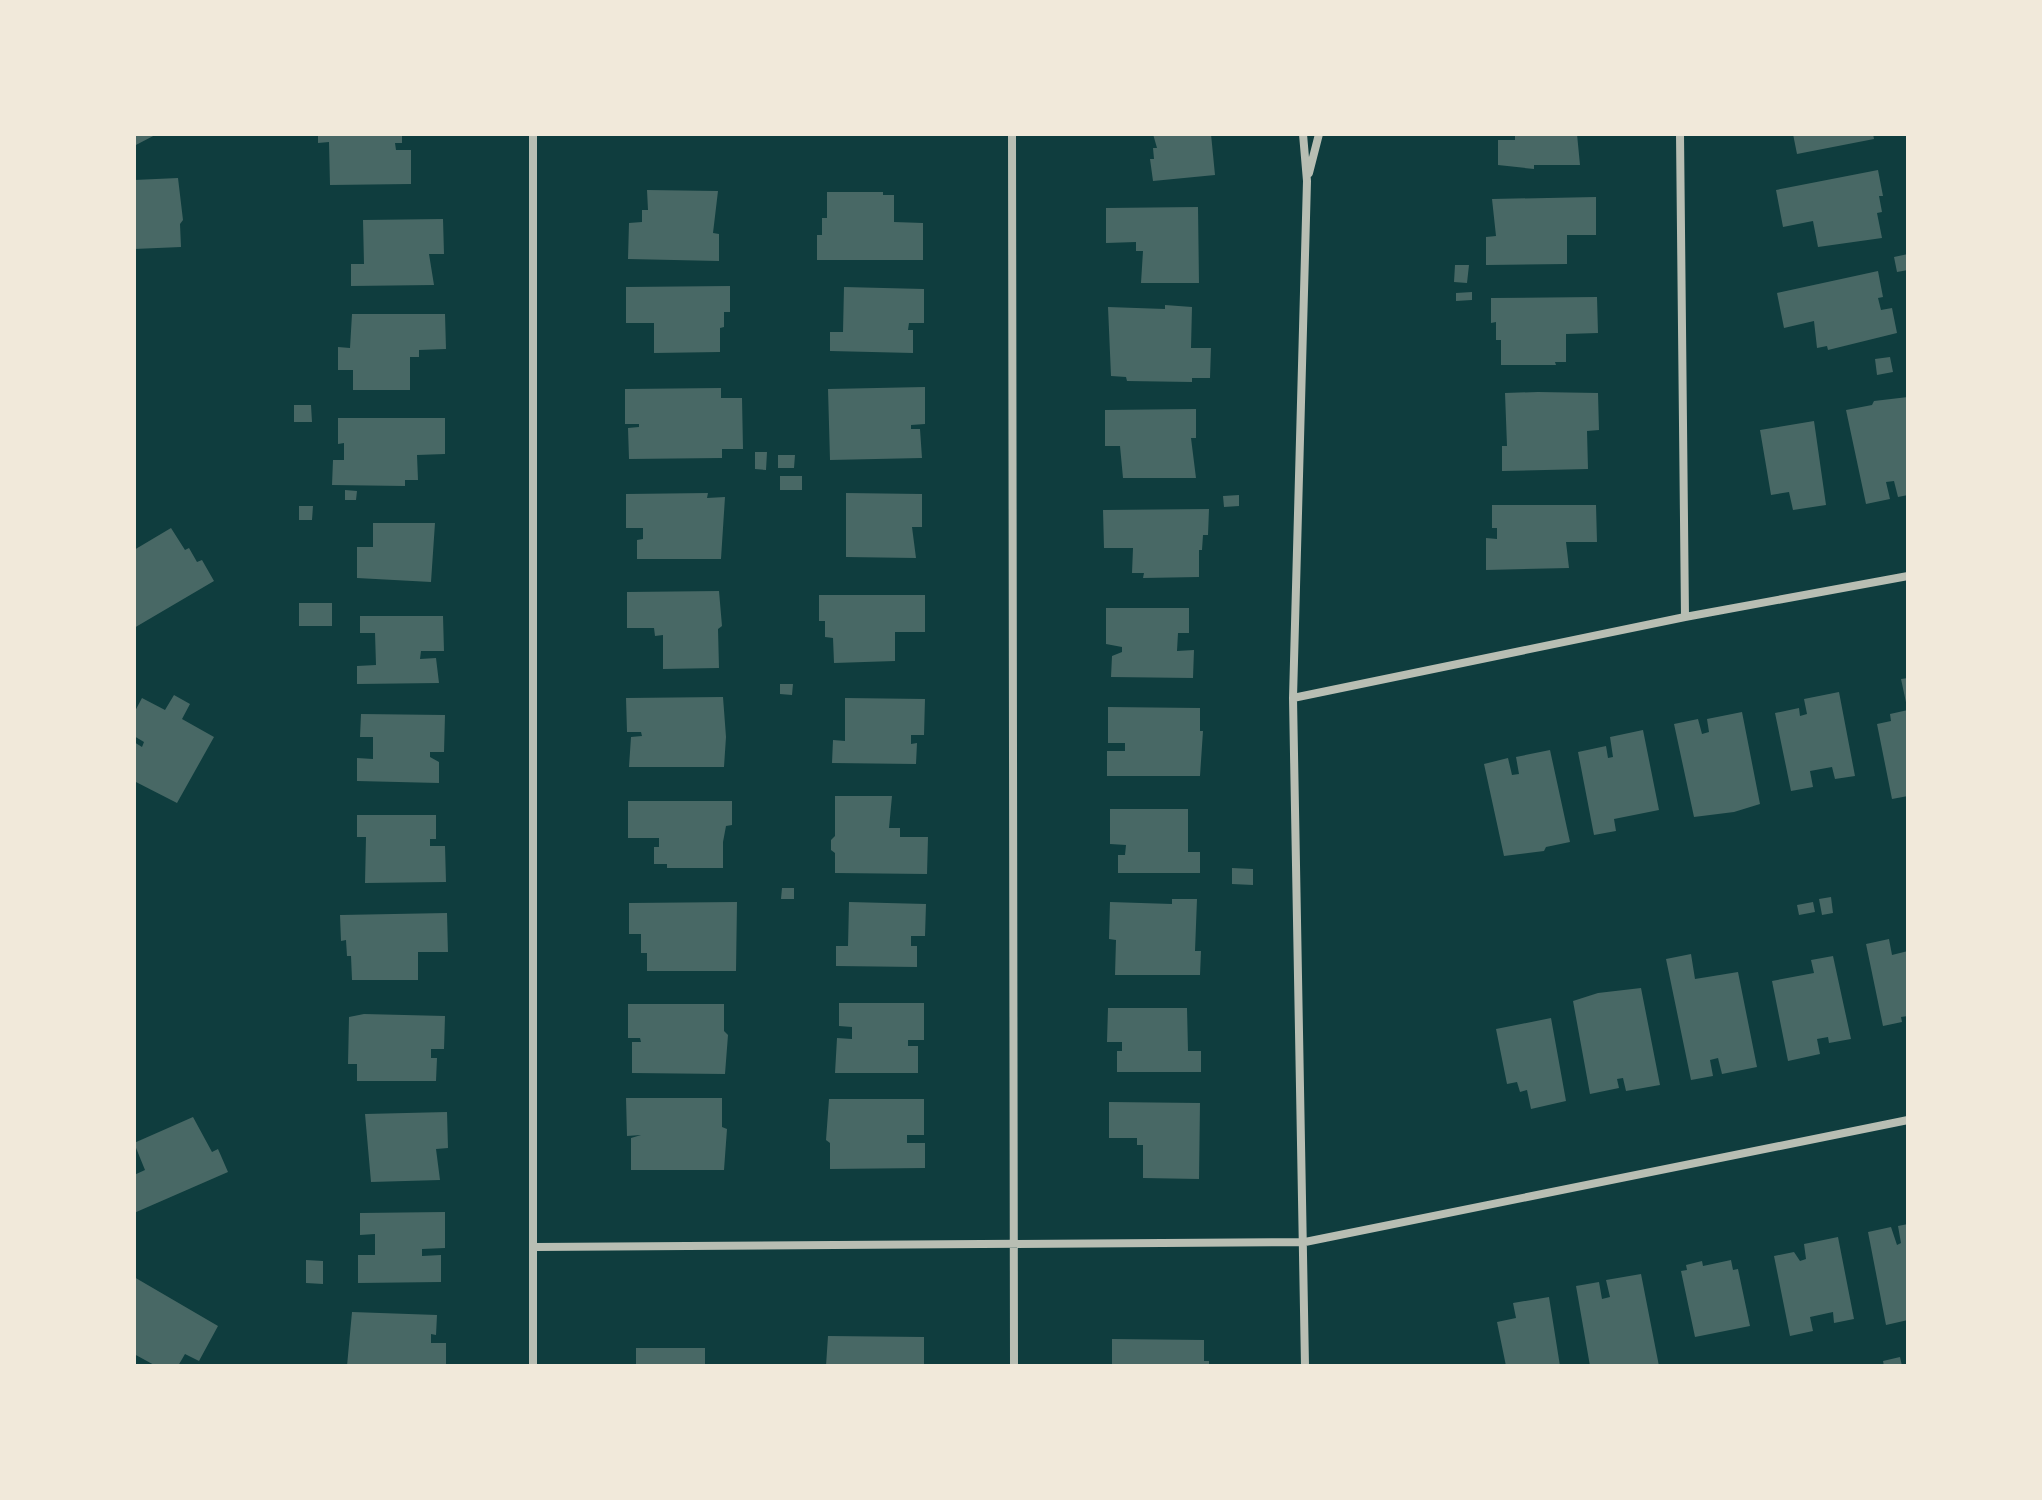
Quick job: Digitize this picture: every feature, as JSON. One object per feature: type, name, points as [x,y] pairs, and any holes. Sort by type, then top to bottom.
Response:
[{"type":"street","points":[[533,134],[533,1366]]},
{"type":"street","points":[[1012,134],[1014,1366]]},
{"type":"street","points":[[1303,134],[1307,181],[1293,698],[1305,1366]]},
{"type":"street","points":[[1307,181],[1319,134]]},
{"type":"street","points":[[1680,134],[1685,617]]},
{"type":"street","points":[[1293,698],[1685,617],[1908,576]]},
{"type":"street","points":[[535,1247],[761,1244],[1014,1247],[1305,1242],[1908,1120]]},
{"type":"building","points":[[134,134],[157,134],[134,146]]},
{"type":"building","points":[[318,134],[402,134],[402,143],[395,143],[396,150],[411,150],[411,184],[330,185],[329,142],[318,143]]},
{"type":"building","points":[[1153,134],[1211,134],[1215,175],[1153,181],[1150,159],[1154,159],[1153,148],[1157,148]]},
{"type":"building","points":[[1515,134],[1577,134],[1580,165],[1534,165],[1534,169],[1498,165],[1498,140],[1515,140]]},
{"type":"building","points":[[1793,134],[1873,134],[1874,139],[1797,154]]},
{"type":"building","points":[[1878,170],[1883,196],[1879,196],[1882,212],[1877,213],[1882,238],[1818,247],[1813,221],[1783,227],[1776,190]]},
{"type":"building","points":[[178,178],[183,220],[180,224],[181,247],[134,249],[134,180]]},
{"type":"building","points":[[647,190],[718,191],[713,233],[719,234],[719,261],[628,259],[629,223],[642,222],[642,210],[648,210]]},
{"type":"building","points":[[827,192],[883,192],[883,195],[894,195],[894,222],[923,223],[923,260],[817,260],[817,235],[822,235],[822,218],[827,218]]},
{"type":"building","points":[[1596,197],[1596,235],[1567,235],[1567,264],[1486,265],[1486,237],[1496,236],[1492,199]]},
{"type":"building","points":[[1198,207],[1199,283],[1141,283],[1143,251],[1136,251],[1136,242],[1106,243],[1106,208]]},
{"type":"building","points":[[443,219],[444,254],[429,254],[434,285],[351,286],[351,264],[364,264],[363,220]]},
{"type":"building","points":[[1908,254],[1908,270],[1897,272],[1894,257]]},
{"type":"building","points":[[1455,265],[1469,265],[1467,283],[1454,282]]},
{"type":"building","points":[[1878,271],[1883,297],[1878,298],[1881,310],[1892,308],[1897,333],[1828,350],[1827,346],[1817,348],[1814,321],[1784,328],[1777,293]]},
{"type":"building","points":[[730,286],[730,312],[724,312],[724,327],[720,328],[720,352],[654,353],[654,323],[626,323],[626,287]]},
{"type":"building","points":[[844,287],[924,289],[924,323],[909,323],[908,330],[913,330],[913,353],[830,351],[830,332],[843,332]]},
{"type":"building","points":[[1472,292],[1472,300],[1456,301],[1456,293]]},
{"type":"building","points":[[1597,297],[1598,333],[1566,334],[1566,362],[1555,362],[1556,365],[1501,365],[1501,340],[1496,340],[1496,322],[1491,323],[1491,298]]},
{"type":"building","points":[[1165,305],[1192,307],[1191,348],[1211,348],[1210,378],[1192,378],[1192,382],[1127,381],[1126,377],[1111,376],[1108,307],[1165,309]]},
{"type":"building","points":[[352,314],[445,314],[446,349],[419,350],[419,357],[410,357],[410,390],[353,390],[353,370],[338,370],[338,347],[350,348]]},
{"type":"building","points":[[1890,357],[1893,372],[1877,375],[1875,359]]},
{"type":"building","points":[[925,387],[925,424],[911,425],[911,429],[920,429],[922,458],[830,460],[828,389]]},
{"type":"building","points":[[721,388],[721,398],[742,398],[743,449],[722,449],[722,458],[629,459],[628,428],[639,427],[639,424],[625,424],[625,389]]},
{"type":"building","points":[[1505,393],[1598,393],[1599,430],[1587,431],[1588,469],[1502,471],[1502,446],[1507,446]]},
{"type":"building","points":[[1908,397],[1908,495],[1898,497],[1894,481],[1886,482],[1890,499],[1866,504],[1846,410],[1872,405],[1874,401]]},
{"type":"building","points":[[294,405],[311,405],[312,422],[294,422]]},
{"type":"building","points":[[1196,409],[1196,438],[1191,438],[1196,478],[1123,478],[1120,446],[1105,446],[1105,410]]},
{"type":"building","points":[[338,418],[445,418],[445,454],[417,455],[418,480],[405,480],[405,486],[332,485],[333,460],[344,460],[344,443],[338,444]]},
{"type":"building","points":[[1814,421],[1826,505],[1793,510],[1789,492],[1771,495],[1760,430]]},
{"type":"building","points":[[755,452],[767,452],[766,470],[755,469]]},
{"type":"building","points":[[778,455],[795,455],[794,468],[778,468]]},
{"type":"building","points":[[780,476],[802,476],[802,490],[780,490]]},
{"type":"building","points":[[345,490],[357,491],[356,500],[345,500]]},
{"type":"building","points":[[708,493],[707,498],[725,497],[721,559],[637,559],[637,540],[643,539],[643,528],[626,528],[626,494]]},
{"type":"building","points":[[846,493],[922,494],[922,527],[912,527],[916,558],[846,557]]},
{"type":"building","points":[[1239,495],[1239,506],[1224,507],[1223,496]]},
{"type":"building","points":[[1492,505],[1596,505],[1597,542],[1566,542],[1569,568],[1486,570],[1486,538],[1497,539],[1497,528],[1492,528]]},
{"type":"building","points":[[299,506],[313,506],[312,520],[299,520]]},
{"type":"building","points":[[1209,509],[1208,535],[1203,535],[1202,550],[1199,550],[1199,577],[1143,578],[1144,573],[1132,573],[1133,548],[1104,548],[1103,510]]},
{"type":"building","points":[[373,523],[435,523],[431,582],[357,578],[357,547],[373,547]]},
{"type":"building","points":[[171,528],[185,550],[189,548],[197,562],[202,560],[214,581],[134,628],[134,550]]},
{"type":"building","points":[[719,591],[722,626],[718,629],[719,668],[663,669],[663,635],[655,636],[654,628],[627,628],[627,592]]},
{"type":"building","points":[[819,595],[925,595],[925,632],[895,632],[895,661],[834,663],[833,638],[825,637],[825,621],[819,621]]},
{"type":"building","points":[[299,603],[332,603],[332,626],[299,626]]},
{"type":"building","points":[[1106,608],[1189,608],[1189,633],[1178,633],[1177,651],[1194,650],[1193,678],[1111,677],[1112,656],[1122,652],[1122,647],[1106,644]]},
{"type":"building","points":[[360,616],[443,616],[444,651],[421,651],[420,659],[436,658],[439,683],[357,684],[357,666],[376,665],[375,633],[360,633]]},
{"type":"building","points":[[1908,678],[1908,706],[1907,707],[1901,679]]},
{"type":"building","points":[[780,684],[793,684],[792,695],[780,694]]},
{"type":"building","points":[[1839,692],[1855,776],[1835,779],[1832,767],[1810,771],[1813,787],[1791,791],[1775,713],[1799,708],[1800,716],[1807,714],[1804,699]]},
{"type":"building","points":[[174,695],[190,704],[182,719],[214,737],[177,803],[134,781],[134,742],[142,747],[144,742],[134,736],[134,713],[142,698],[165,710]]},
{"type":"building","points":[[723,697],[726,737],[724,767],[629,767],[631,737],[642,736],[641,732],[627,732],[626,698]]},
{"type":"building","points":[[845,698],[925,699],[924,735],[911,735],[911,744],[917,743],[916,764],[832,763],[833,740],[845,741]]},
{"type":"building","points":[[1108,707],[1200,708],[1200,731],[1203,731],[1200,776],[1107,776],[1107,751],[1125,751],[1125,743],[1108,743]]},
{"type":"building","points":[[1908,710],[1908,796],[1892,799],[1877,724],[1891,721],[1890,714]]},
{"type":"building","points":[[1742,712],[1760,804],[1734,812],[1694,817],[1674,724],[1698,719],[1702,734],[1709,732],[1707,719]]},
{"type":"building","points":[[361,714],[445,715],[444,752],[430,752],[430,757],[439,762],[439,783],[357,781],[357,758],[373,759],[373,737],[360,737]]},
{"type":"building","points":[[1643,730],[1659,810],[1614,819],[1616,831],[1594,835],[1578,752],[1606,746],[1608,758],[1613,757],[1610,737]]},
{"type":"building","points":[[1550,750],[1570,842],[1546,847],[1544,851],[1504,856],[1484,764],[1508,758],[1512,775],[1519,774],[1516,757]]},
{"type":"building","points":[[835,796],[892,796],[889,828],[900,828],[900,837],[928,837],[927,874],[835,873],[835,853],[831,850],[831,840],[835,836]]},
{"type":"building","points":[[628,801],[732,801],[732,825],[726,826],[723,842],[723,868],[667,868],[667,864],[654,864],[654,847],[659,847],[659,838],[628,838]]},
{"type":"building","points":[[1110,809],[1188,809],[1188,852],[1200,852],[1200,873],[1118,873],[1118,855],[1125,855],[1126,845],[1110,844]]},
{"type":"building","points":[[357,815],[436,815],[436,839],[430,839],[430,846],[445,846],[446,882],[365,883],[366,837],[357,837]]},
{"type":"building","points":[[1232,868],[1253,869],[1253,885],[1232,884]]},
{"type":"building","points":[[782,888],[794,888],[794,899],[781,899]]},
{"type":"building","points":[[1831,897],[1833,913],[1822,915],[1819,899]]},
{"type":"building","points":[[1172,899],[1197,899],[1195,951],[1201,951],[1200,975],[1115,975],[1116,940],[1109,939],[1110,902],[1172,904]]},
{"type":"building","points":[[737,902],[736,971],[647,971],[647,953],[641,953],[641,934],[629,934],[629,903]]},
{"type":"building","points":[[849,902],[926,904],[925,936],[911,936],[911,946],[917,946],[917,967],[836,966],[836,946],[848,946]]},
{"type":"building","points":[[1813,902],[1815,912],[1799,915],[1797,905]]},
{"type":"building","points":[[447,913],[448,952],[418,952],[418,980],[352,980],[351,956],[347,956],[346,940],[341,941],[340,915]]},
{"type":"building","points":[[1889,939],[1892,955],[1908,951],[1908,1016],[1901,1017],[1902,1022],[1883,1026],[1866,944]]},
{"type":"building","points":[[1691,954],[1695,979],[1738,972],[1757,1067],[1722,1074],[1718,1058],[1710,1060],[1713,1076],[1691,1080],[1666,959]]},
{"type":"building","points":[[1833,956],[1851,1039],[1829,1043],[1828,1037],[1817,1039],[1820,1054],[1788,1061],[1772,981],[1814,973],[1811,960]]},
{"type":"building","points":[[1641,988],[1660,1085],[1626,1091],[1623,1078],[1617,1079],[1619,1088],[1590,1094],[1573,1001],[1598,993]]},
{"type":"building","points":[[839,1003],[924,1003],[924,1040],[908,1040],[908,1046],[918,1046],[918,1073],[835,1073],[837,1038],[852,1039],[852,1027],[839,1026]]},
{"type":"building","points":[[628,1004],[724,1004],[724,1031],[728,1035],[725,1074],[632,1073],[632,1042],[641,1042],[640,1038],[628,1038]]},
{"type":"building","points":[[1108,1008],[1187,1008],[1188,1051],[1201,1051],[1201,1072],[1117,1072],[1117,1051],[1122,1051],[1122,1042],[1107,1042]]},
{"type":"building","points":[[364,1014],[445,1016],[444,1049],[431,1049],[431,1058],[437,1058],[436,1081],[357,1081],[357,1064],[348,1064],[349,1017]]},
{"type":"building","points":[[1551,1018],[1566,1101],[1531,1109],[1527,1090],[1520,1092],[1517,1082],[1507,1084],[1496,1029]]},
{"type":"building","points":[[626,1098],[722,1098],[722,1127],[727,1129],[724,1170],[631,1170],[631,1138],[641,1135],[627,1136]]},
{"type":"building","points":[[829,1099],[924,1099],[924,1135],[907,1135],[907,1143],[925,1143],[925,1168],[830,1169],[830,1143],[826,1140]]},
{"type":"building","points":[[1109,1102],[1200,1103],[1199,1179],[1143,1178],[1143,1145],[1137,1145],[1137,1138],[1109,1138]]},
{"type":"building","points":[[447,1112],[448,1148],[436,1149],[440,1180],[371,1182],[365,1114]]},
{"type":"building","points":[[193,1117],[212,1152],[218,1149],[228,1172],[134,1213],[134,1175],[145,1170],[134,1143]]},
{"type":"building","points":[[445,1212],[445,1248],[422,1249],[422,1256],[441,1255],[441,1282],[358,1283],[358,1255],[375,1255],[375,1234],[360,1235],[360,1213]]},
{"type":"building","points":[[1908,1224],[1908,1320],[1886,1325],[1868,1232],[1891,1227],[1897,1245],[1901,1243],[1898,1226]]},
{"type":"building","points":[[1838,1237],[1854,1319],[1834,1323],[1833,1312],[1810,1317],[1813,1331],[1790,1336],[1774,1256],[1794,1252],[1800,1261],[1806,1259],[1804,1244]]},
{"type":"building","points":[[306,1260],[323,1261],[323,1284],[306,1283]]},
{"type":"building","points":[[1731,1260],[1733,1270],[1738,1269],[1750,1326],[1695,1337],[1681,1271],[1687,1270],[1686,1265],[1702,1261],[1703,1266]]},
{"type":"building","points":[[1641,1274],[1659,1366],[1590,1366],[1576,1286],[1599,1282],[1602,1299],[1610,1297],[1606,1280]]},
{"type":"building","points":[[134,1277],[218,1326],[199,1361],[185,1354],[178,1366],[156,1366],[134,1354]]},
{"type":"building","points":[[1549,1297],[1560,1366],[1506,1366],[1497,1322],[1516,1318],[1513,1303]]},
{"type":"building","points":[[352,1312],[437,1315],[436,1335],[431,1334],[431,1343],[446,1343],[446,1366],[347,1366]]},
{"type":"building","points":[[828,1336],[924,1337],[924,1364],[826,1366]]},
{"type":"building","points":[[1112,1339],[1204,1340],[1204,1361],[1209,1361],[1209,1366],[1112,1366]]},
{"type":"building","points":[[636,1348],[705,1348],[705,1366],[636,1366]]},
{"type":"building","points":[[1900,1357],[1902,1366],[1884,1366],[1883,1361]]}]
